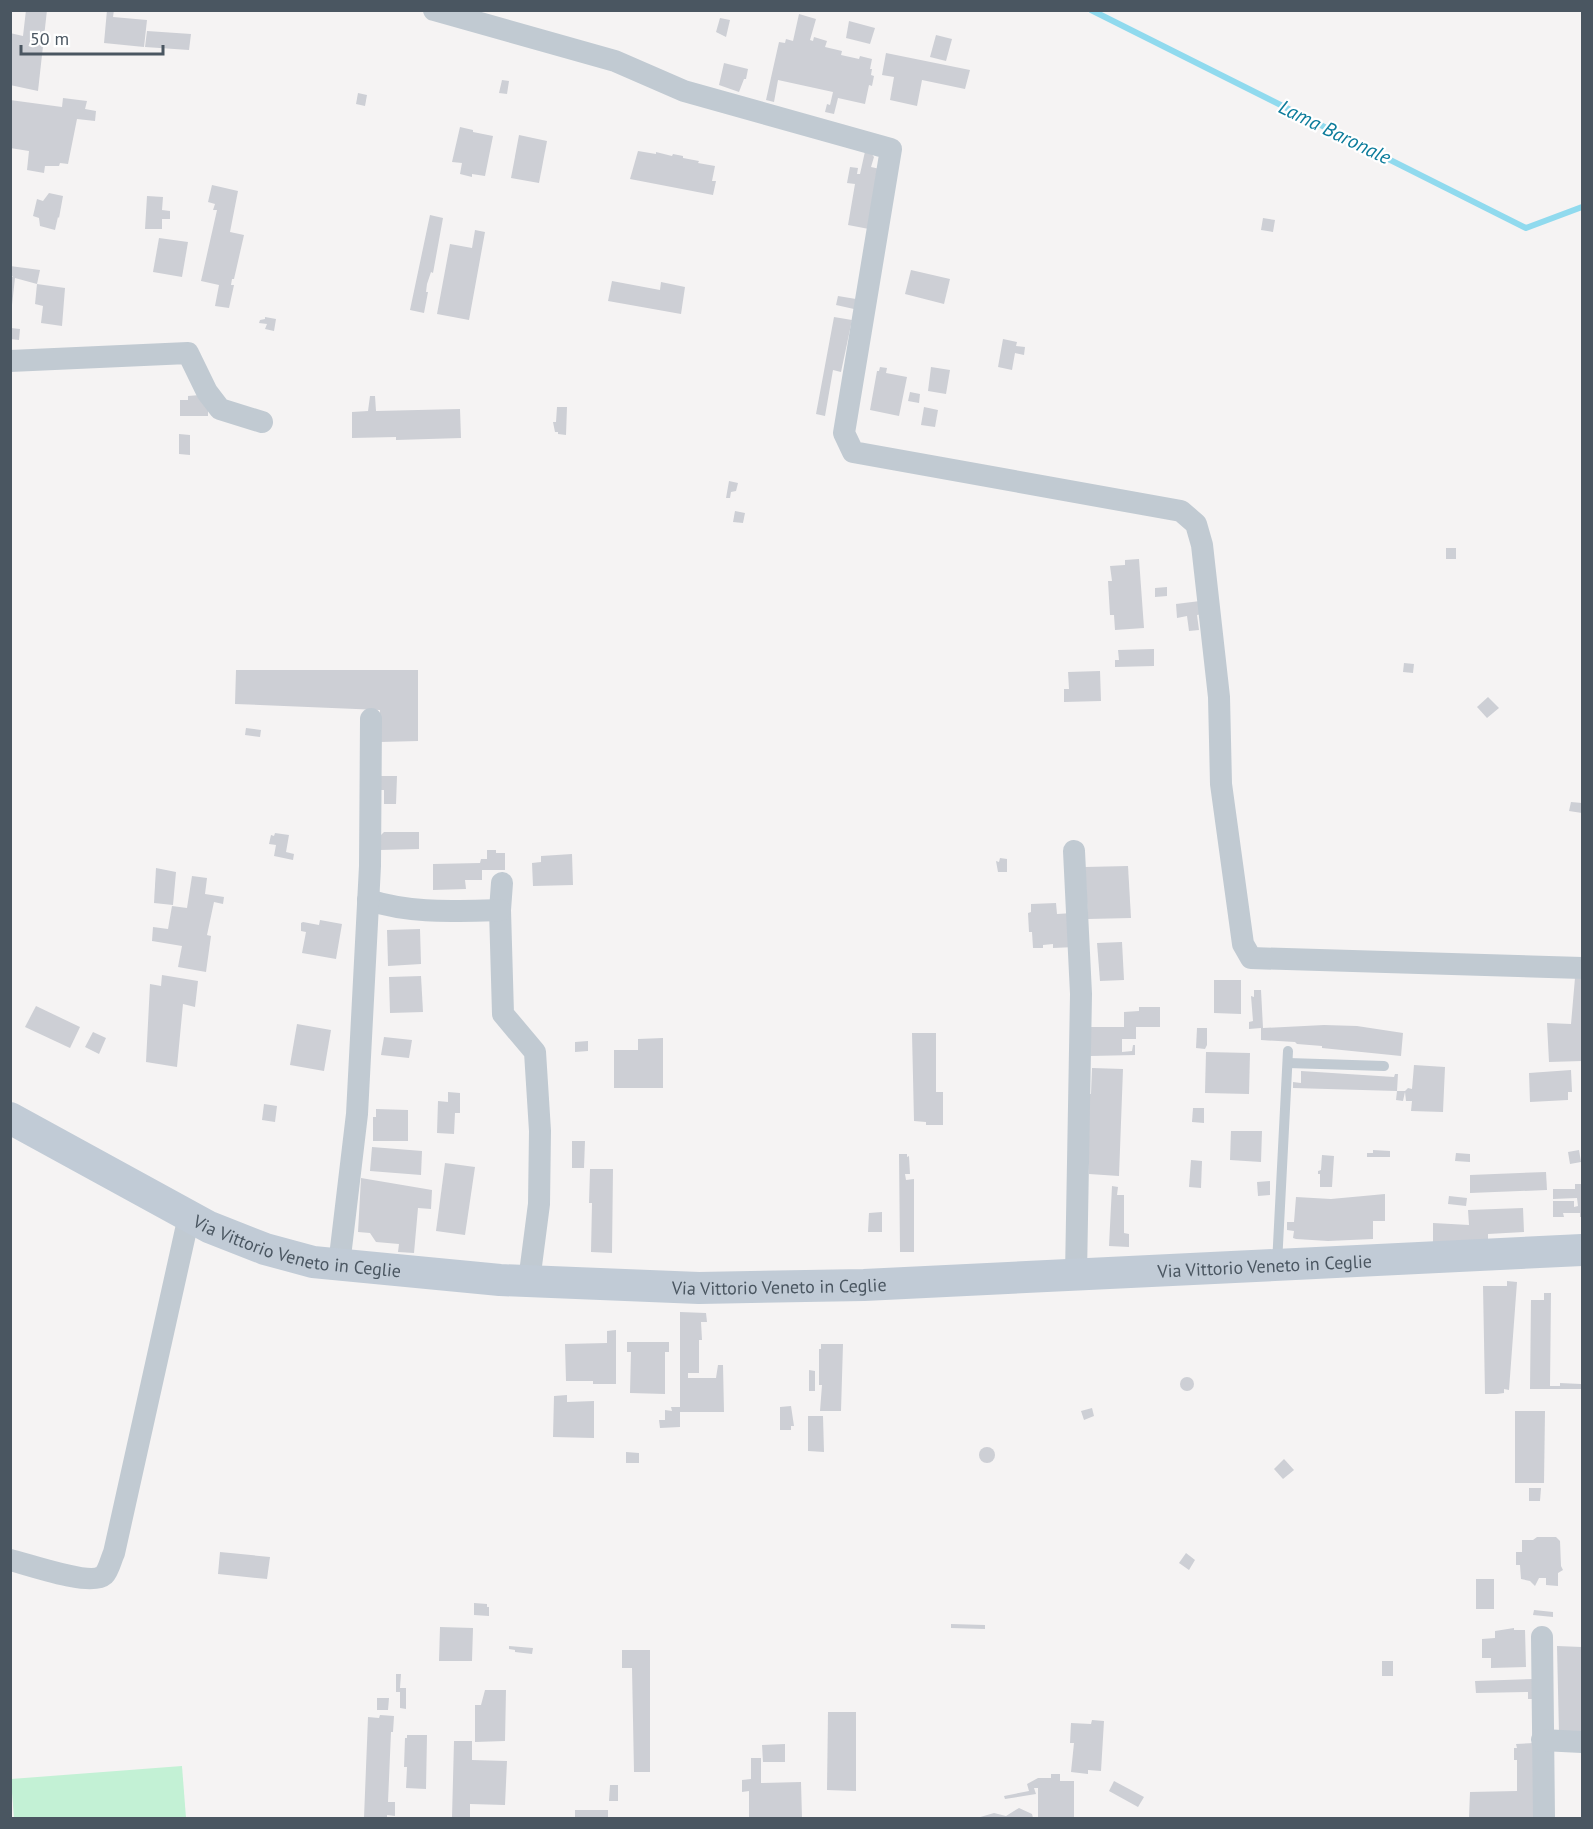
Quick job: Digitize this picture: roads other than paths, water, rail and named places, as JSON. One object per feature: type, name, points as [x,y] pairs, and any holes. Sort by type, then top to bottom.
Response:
[{"type":"main road","name":"Via Vittorio Veneto in Ceglie","points":[[10,1118],[209,1227],[265,1249],[313,1262],[529,1281],[699,1288],[864,1285],[1582,1250]]},
{"type":"street","points":[[434,10],[615,61],[684,91],[891,149],[844,433],[853,452],[1181,511],[1196,524],[1202,545],[1219,697],[1221,784],[1243,944],[1251,958],[1582,968]]},
{"type":"street","points":[[10,361],[188,353],[207,392],[220,409],[262,422]]},
{"type":"street","points":[[339,1265],[357,1114],[370,866],[371,718]]},
{"type":"street","points":[[1074,851],[1081,994],[1076,1275]]},
{"type":"street","points":[[502,883],[500,910],[503,1014],[535,1052],[540,1131],[539,1204],[529,1281]]},
{"type":"street","points":[[368,900],[393,908],[417,911],[500,910]]},
{"type":"street","points":[[10,1560],[79,1578],[97,1578],[105,1574],[114,1553],[189,1216]]},
{"type":"street","points":[[1542,1637],[1544,1818]]},
{"type":"street","points":[[1542,1740],[1582,1742]]},
{"type":"lane","points":[[1276,1266],[1288,1051]]},
{"type":"lane","points":[[1288,1063],[1384,1066]]},
{"type":"waterway","name":"Lama Baronale","points":[[1091,10],[1526,228],[1582,207]]}]
